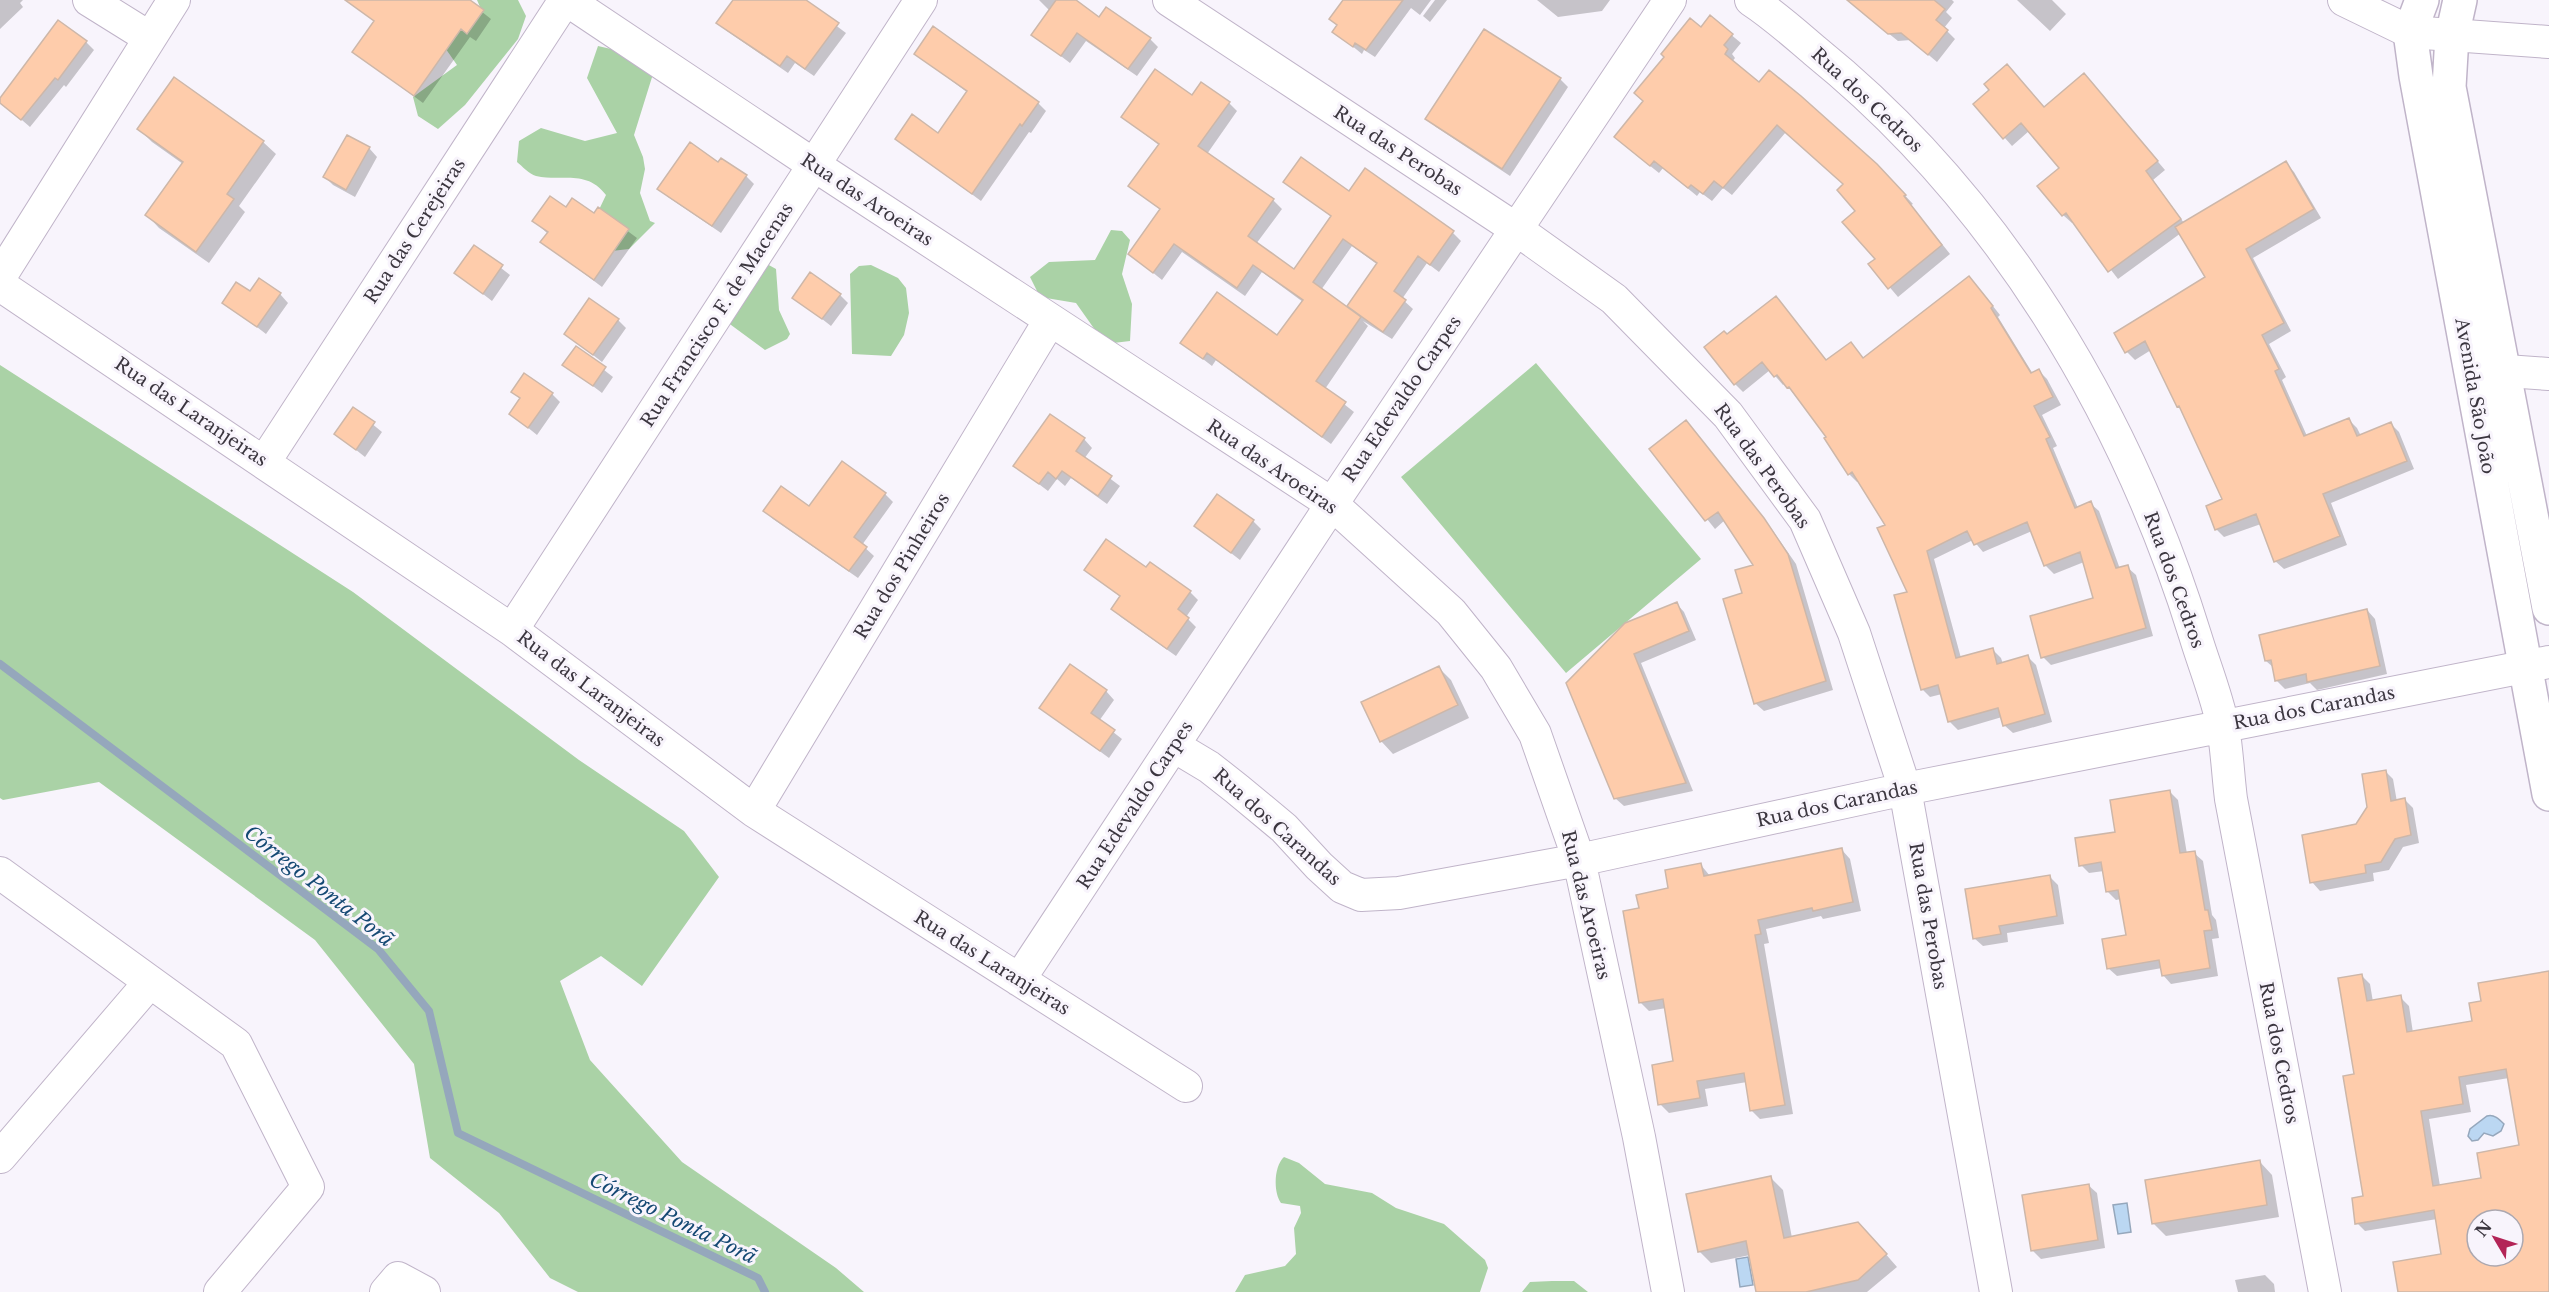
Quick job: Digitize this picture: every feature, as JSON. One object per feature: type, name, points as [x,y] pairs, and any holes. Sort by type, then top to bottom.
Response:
[{"type":"street","points":[[89,0],[150,38]]},
{"type":"street","points":[[0,277],[174,0]]},
{"type":"street","name":"Rua das Aroeiras","points":[[566,0],[813,165],[1332,504],[1451,612],[1496,668],[1535,734],[1579,860],[1639,1137],[1668,1292]]},
{"type":"street","name":"Rua das Cerejeiras","points":[[265,461],[566,0]]},
{"type":"street","name":"Rua Francisco F. de Macenas","points":[[512,630],[921,0]]},
{"type":"street","name":"Rua das Perobas","points":[[1169,0],[1516,229],[1614,299],[1728,415],[1805,520],[1854,633],[1905,789],[1996,1292]]},
{"type":"street","name":"Rua Edevaldo Carpes","points":[[1019,981],[1332,504],[1670,0]]},
{"type":"street","name":"Rua dos Cedros","points":[[1751,0],[1841,72],[1909,135],[2021,272],[2098,398],[2147,502],[2181,591],[2223,726],[2231,799],[2325,1292]]},
{"type":"street","points":[[2344,0],[2410,32],[2549,42]]},
{"type":"street","name":"Avenida São João","points":[[2422,0],[2410,32],[2416,76],[2469,368],[2537,664],[2549,794]]},
{"type":"street","name":"Avenida São João","points":[[2460,0],[2452,36],[2450,87],[2549,608]]},
{"type":"street","name":"Rua das Laranjeiras","points":[[0,285],[265,461],[512,630],[754,811],[1186,1086]]},
{"type":"street","name":"Rua dos Pinheiros","points":[[754,811],[1050,320]]},
{"type":"street","points":[[2469,368],[2549,374]]},
{"type":"street","name":"Rua dos Carandas","points":[[1174,746],[1209,767],[1284,828],[1342,887],[1361,895],[1399,893],[1579,860],[1905,789],[2537,664]]},
{"type":"street","points":[[0,873],[236,1044],[308,1187],[220,1292]]},
{"type":"street","points":[[0,1157],[150,982]]},
{"type":"street","points":[[386,1292],[398,1278],[424,1292]]},
{"type":"green space","points":[[477,0],[518,0],[526,16],[518,39],[465,105],[438,129],[418,116],[413,97],[457,65],[425,19],[472,14],[480,7]]},
{"type":"green space","points":[[598,46],[611,49],[653,74],[634,135],[645,169],[640,193],[650,221],[655,223],[629,249],[603,252],[586,237],[606,195],[598,187],[582,179],[536,176],[517,162],[519,141],[541,128],[585,141],[617,133],[587,78]]},
{"type":"green space","points":[[1111,230],[1122,231],[1130,240],[1122,274],[1132,304],[1130,341],[1105,344],[1076,303],[1040,297],[1030,277],[1049,262],[1095,260]]},
{"type":"green space","points":[[758,259],[776,269],[779,310],[790,334],[787,339],[765,350],[727,322]]},
{"type":"green space","points":[[871,265],[898,278],[906,288],[909,313],[904,335],[891,356],[852,354],[850,274],[859,266]]},
{"type":"green space","points":[[1536,363],[1701,559],[1566,673],[1401,477]]},
{"type":"green space","points":[[0,365],[353,592],[579,760],[684,831],[719,877],[642,986],[601,956],[560,981],[590,1060],[682,1162],[836,1268],[864,1292],[578,1292],[550,1278],[499,1213],[430,1158],[414,1064],[315,940],[99,782],[3,800],[0,798]]},
{"type":"green space","points":[[1284,1157],[1299,1163],[1325,1184],[1372,1193],[1396,1208],[1444,1224],[1485,1260],[1488,1268],[1480,1292],[1235,1292],[1245,1275],[1285,1266],[1296,1254],[1294,1228],[1301,1213],[1300,1206],[1281,1203],[1276,1186],[1278,1166]]},
{"type":"green space","points":[[1574,1281],[1588,1292],[1522,1292],[1530,1282]]},
{"type":"water","points":[[2487,1116],[2494,1116],[2504,1124],[2501,1131],[2493,1136],[2484,1133],[2478,1140],[2472,1141],[2468,1136],[2470,1129]]},
{"type":"water","points":[[2127,1203],[2131,1232],[2118,1234],[2113,1205]]},
{"type":"water","points":[[1748,1257],[1753,1285],[1740,1287],[1736,1259]]},
{"type":"building","points":[[345,0],[470,0],[484,10],[467,34],[461,29],[414,96],[352,52],[374,21]]},
{"type":"building","points":[[733,0],[806,0],[839,23],[805,69],[787,56],[780,66],[716,23]]},
{"type":"building","points":[[1056,0],[1076,0],[1099,17],[1106,7],[1151,38],[1128,69],[1077,33],[1061,56],[1031,35]]},
{"type":"building","points":[[1343,0],[1403,0],[1366,50],[1355,43],[1353,47],[1332,32],[1337,25],[1329,19]]},
{"type":"building","points":[[1847,0],[1934,0],[1945,9],[1936,20],[1948,30],[1928,55],[1901,33],[1888,34]]},
{"type":"building","points":[[1710,15],[1733,34],[1724,45],[1728,49],[1725,54],[1759,82],[1769,70],[1801,96],[1877,164],[1906,195],[1904,196],[1942,245],[1888,289],[1868,264],[1875,259],[1842,222],[1855,211],[1837,190],[1843,184],[1777,125],[1723,188],[1714,181],[1703,194],[1691,185],[1688,188],[1654,161],[1650,166],[1614,137],[1643,101],[1634,93],[1664,57],[1661,54],[1690,18],[1701,27]]},
{"type":"building","points":[[58,20],[87,41],[58,80],[55,78],[21,120],[0,103],[0,98]]},
{"type":"building","points":[[933,26],[1039,102],[1022,126],[1020,124],[972,194],[895,139],[912,114],[938,133],[967,91],[914,54]]},
{"type":"building","points":[[1484,29],[1561,78],[1502,169],[1425,119]]},
{"type":"building","points":[[2007,64],[2044,107],[2084,73],[2158,161],[2146,171],[2181,219],[2108,272],[2066,213],[2062,216],[2037,186],[2059,168],[2021,123],[2003,139],[1973,104],[1989,90],[1984,84]]},
{"type":"building","points":[[1155,69],[1192,95],[1201,82],[1230,102],[1198,146],[1274,199],[1248,236],[1294,269],[1331,216],[1283,182],[1301,157],[1349,191],[1365,168],[1454,231],[1430,265],[1418,256],[1394,291],[1406,300],[1383,332],[1347,306],[1377,263],[1343,239],[1313,282],[1361,317],[1316,381],[1346,402],[1322,437],[1207,353],[1203,359],[1180,343],[1217,292],[1277,335],[1303,300],[1253,265],[1237,288],[1174,244],[1153,273],[1128,254],[1160,209],[1128,186],[1159,144],[1121,117]]},
{"type":"building","points":[[174,77],[264,141],[227,194],[234,199],[196,252],[145,215],[183,162],[137,129]]},
{"type":"building","points":[[347,135],[370,147],[346,190],[323,177]]},
{"type":"building","points":[[690,142],[718,162],[721,158],[747,175],[712,226],[657,189]]},
{"type":"building","points":[[2286,161],[2314,209],[2246,249],[2284,323],[2262,335],[2279,369],[2275,371],[2304,436],[2349,418],[2357,436],[2391,422],[2407,461],[2323,494],[2340,536],[2274,562],[2256,514],[2215,530],[2206,506],[2222,499],[2179,406],[2177,407],[2145,341],[2125,353],[2114,333],[2205,277],[2175,227]]},
{"type":"building","points":[[550,196],[566,207],[572,198],[594,213],[598,207],[629,229],[594,280],[540,242],[548,232],[532,221]]},
{"type":"building","points":[[474,245],[503,265],[483,294],[454,273]]},
{"type":"building","points":[[810,272],[841,294],[822,319],[792,298]]},
{"type":"building","points":[[1969,276],[1993,306],[1991,308],[2031,373],[2039,369],[2053,397],[2034,406],[2050,437],[2046,439],[2075,508],[2091,501],[2116,568],[2128,565],[2146,628],[2041,658],[2030,616],[2093,598],[2080,552],[2044,566],[2027,522],[1974,545],[1967,531],[1927,551],[1956,658],[1993,648],[1997,664],[2028,655],[2045,714],[2003,726],[1998,708],[1948,722],[1938,685],[1921,690],[1894,595],[1907,592],[1877,528],[1885,525],[1852,472],[1848,475],[1824,438],[1826,437],[1789,387],[1787,388],[1777,375],[1774,377],[1762,362],[1734,385],[1704,347],[1724,331],[1727,334],[1776,296],[1826,360],[1851,342],[1863,358]]},
{"type":"building","points":[[259,278],[281,293],[257,327],[222,303],[236,282],[250,291]]},
{"type":"building","points":[[589,298],[619,319],[593,355],[564,334]]},
{"type":"building","points":[[576,346],[606,367],[593,386],[562,365]]},
{"type":"building","points":[[524,373],[553,393],[528,428],[509,414],[520,398],[511,392]]},
{"type":"building","points":[[353,407],[375,422],[356,450],[334,434]]},
{"type":"building","points":[[1050,414],[1085,438],[1076,451],[1112,476],[1098,496],[1062,471],[1056,479],[1048,472],[1039,484],[1013,466]]},
{"type":"building","points":[[1686,420],[1764,518],[1788,554],[1826,681],[1754,704],[1723,599],[1742,593],[1735,570],[1753,565],[1718,512],[1705,521],[1649,449]]},
{"type":"building","points":[[842,461],[886,493],[854,537],[867,547],[849,571],[763,511],[781,486],[809,506]]},
{"type":"building","points":[[1217,494],[1254,520],[1231,553],[1194,526]]},
{"type":"building","points":[[1106,539],[1146,567],[1150,562],[1191,591],[1178,609],[1189,618],[1167,649],[1111,609],[1120,596],[1084,570]]},
{"type":"building","points":[[1677,602],[1689,631],[1634,654],[1686,783],[1614,799],[1566,683],[1625,623]]},
{"type":"building","points":[[2367,609],[2380,666],[2307,682],[2306,674],[2275,681],[2271,660],[2265,661],[2259,635]]},
{"type":"building","points":[[1070,664],[1107,690],[1091,713],[1115,730],[1100,751],[1039,708]]},
{"type":"building","points":[[1439,666],[1458,705],[1380,742],[1361,702]]},
{"type":"building","points":[[2386,770],[2391,801],[2405,798],[2411,835],[2395,839],[2381,862],[2365,865],[2366,873],[2310,883],[2302,835],[2356,824],[2367,807],[2362,774]]},
{"type":"building","points":[[2170,790],[2180,853],[2195,851],[2205,910],[2208,910],[2212,930],[2204,931],[2210,968],[2162,976],[2159,960],[2107,969],[2102,939],[2126,935],[2118,890],[2106,892],[2101,862],[2079,866],[2075,838],[2115,832],[2110,800]]},
{"type":"building","points":[[1842,848],[1853,902],[1758,920],[1761,934],[1755,935],[1785,1105],[1750,1111],[1744,1073],[1697,1081],[1700,1098],[1658,1105],[1652,1065],[1673,1061],[1663,999],[1639,1003],[1623,911],[1639,908],[1636,895],[1668,888],[1665,870],[1701,863],[1704,876]]},
{"type":"building","points":[[2050,875],[2057,916],[1999,926],[2001,934],[1973,939],[1965,889]]},
{"type":"building","points":[[2549,971],[2549,1292],[2398,1292],[2393,1262],[2441,1254],[2434,1210],[2355,1224],[2352,1198],[2363,1196],[2343,1076],[2354,1074],[2338,978],[2362,974],[2367,1001],[2401,995],[2407,1032],[2472,1021],[2469,1003],[2481,1001],[2478,983]],"holes":[[[2506,1069],[2519,1145],[2477,1153],[2481,1178],[2433,1186],[2421,1111],[2463,1104],[2459,1077]]]},
{"type":"building","points":[[2260,1160],[2267,1205],[2152,1224],[2145,1180]]},
{"type":"building","points":[[1771,1176],[1784,1238],[1858,1222],[1887,1254],[1858,1280],[1806,1292],[1756,1292],[1746,1241],[1698,1252],[1686,1194]]},
{"type":"building","points":[[2089,1184],[2098,1240],[2031,1251],[2022,1195]]},
{"type":"waterway","name":"Córrego Ponta Porã","points":[[0,664],[378,949],[429,1011],[458,1133],[758,1278],[765,1292]]}]
